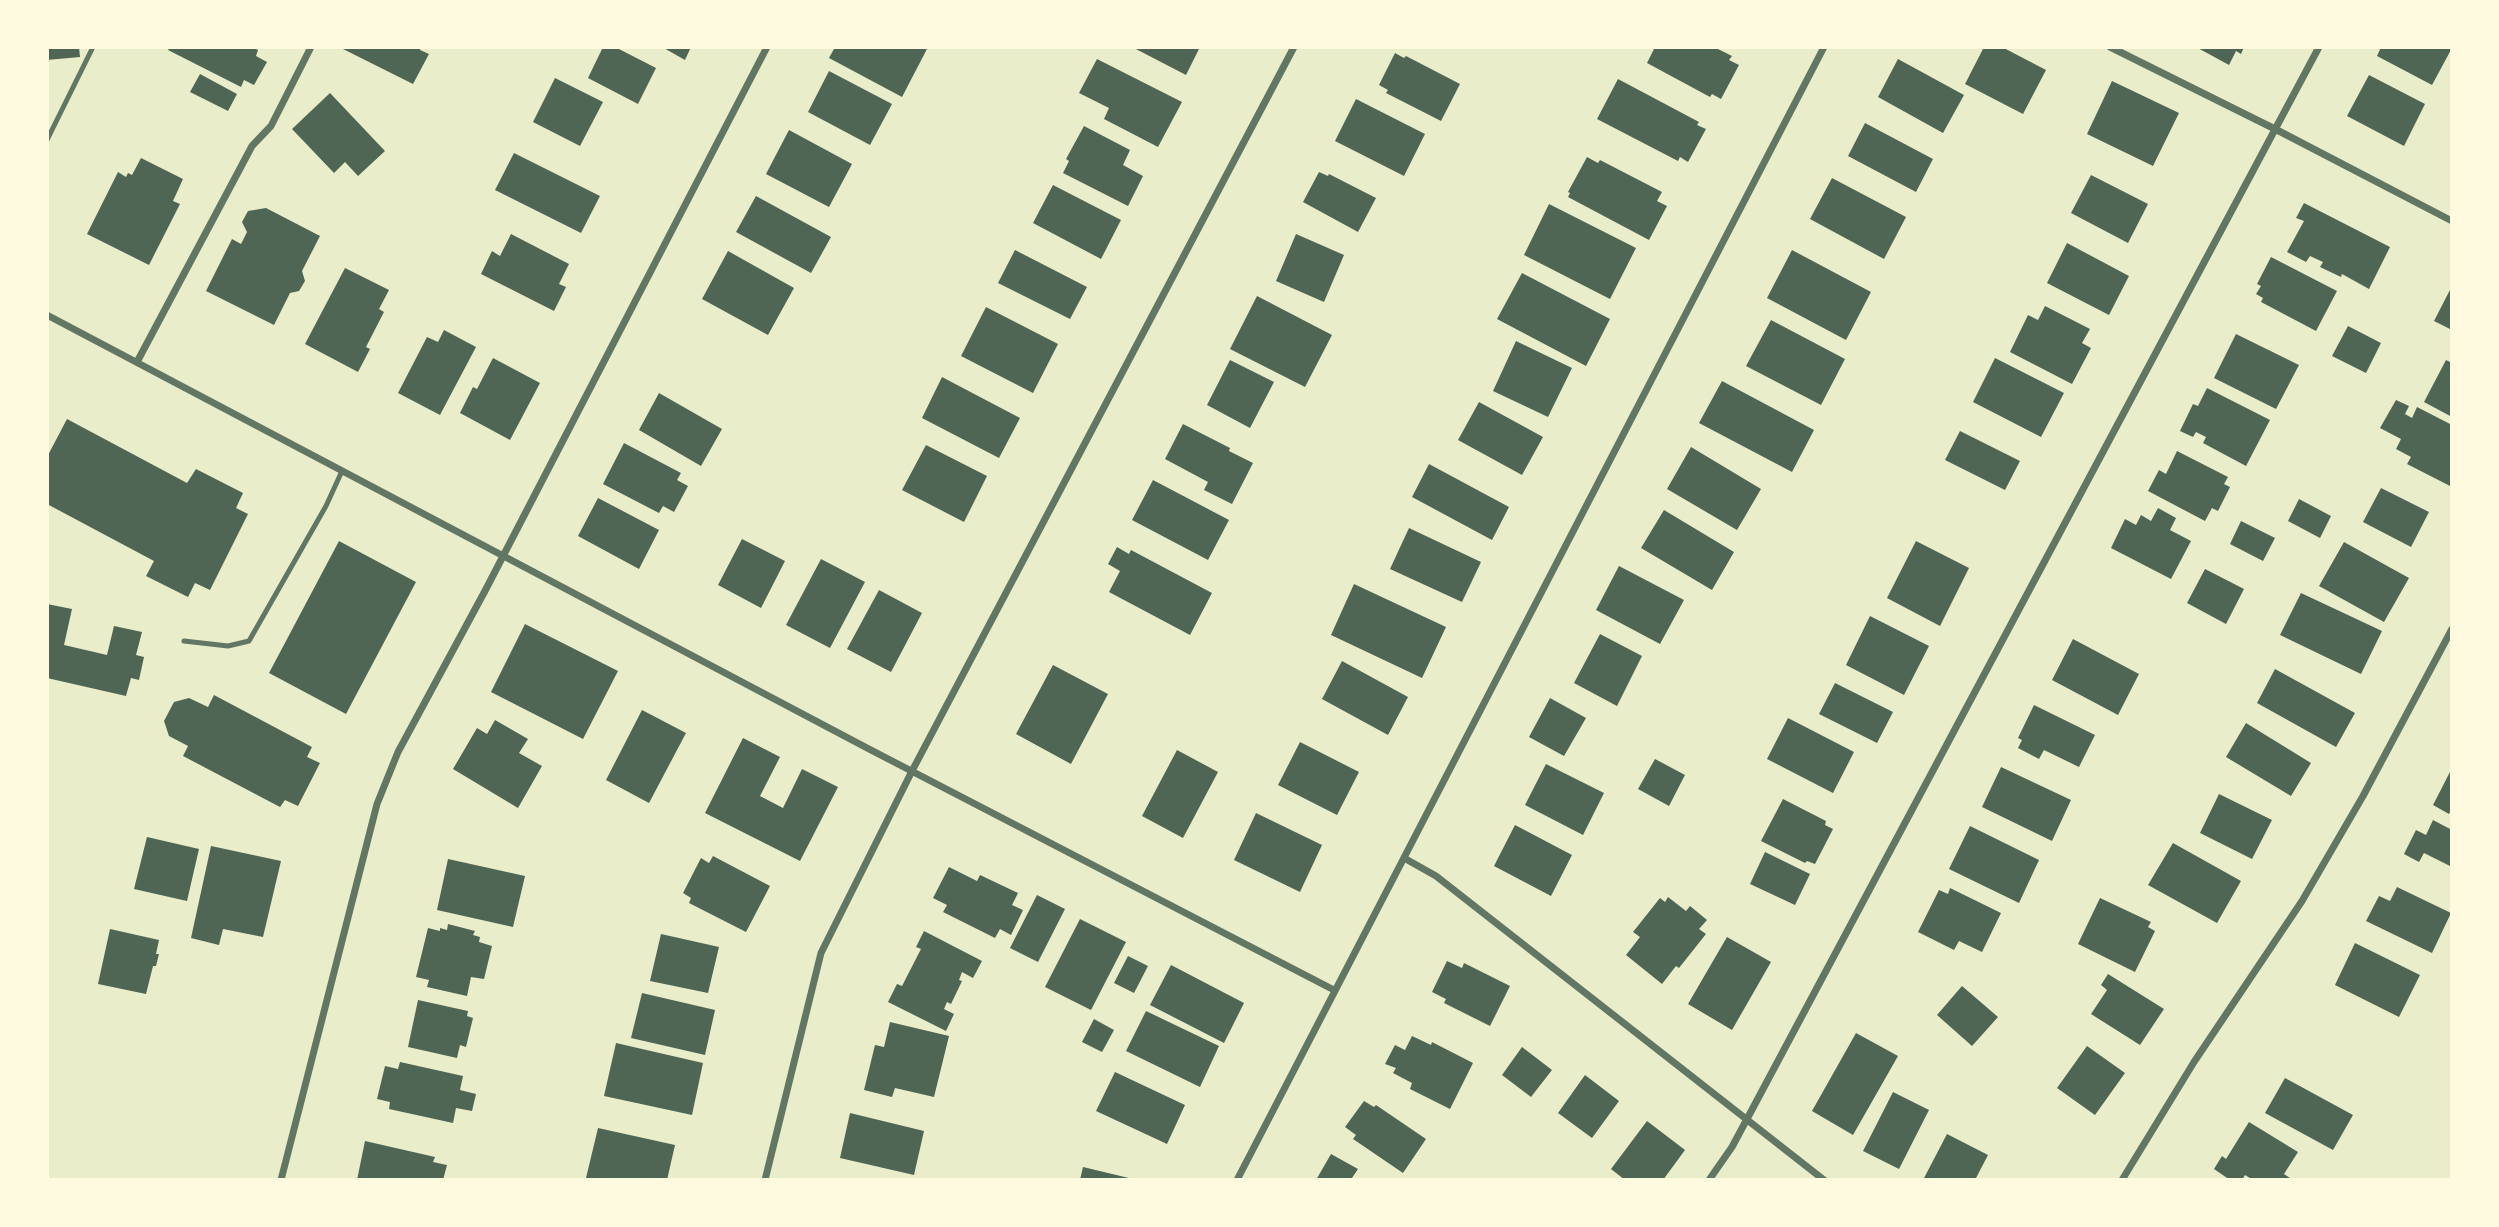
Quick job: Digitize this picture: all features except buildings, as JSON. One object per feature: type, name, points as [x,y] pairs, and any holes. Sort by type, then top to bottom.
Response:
[{"type":"street","points":[[138,362],[252,146],[271,126],[311,47]]},
{"type":"street","points":[[281,1180],[377,804],[398,752],[767,47]]},
{"type":"street","points":[[765,1180],[821,953],[912,771],[1293,47]]},
{"type":"street","points":[[1237,1180],[1824,47]]},
{"type":"street","points":[[2110,47],[2452,221]]},
{"type":"street","points":[[1709,1180],[1732,1147],[2319,47]]},
{"type":"street","points":[[47,315],[1334,990]]},
{"type":"street","points":[[2122,1180],[2194,1062],[2302,901],[2363,796],[2452,629]]},
{"type":"street","points":[[1404,858],[1436,876],[1824,1180]]},
{"type":"lane","points":[[47,140],[93,47]]},
{"type":"lane","points":[[184,641],[228,646],[250,641],[342,471]]}]
